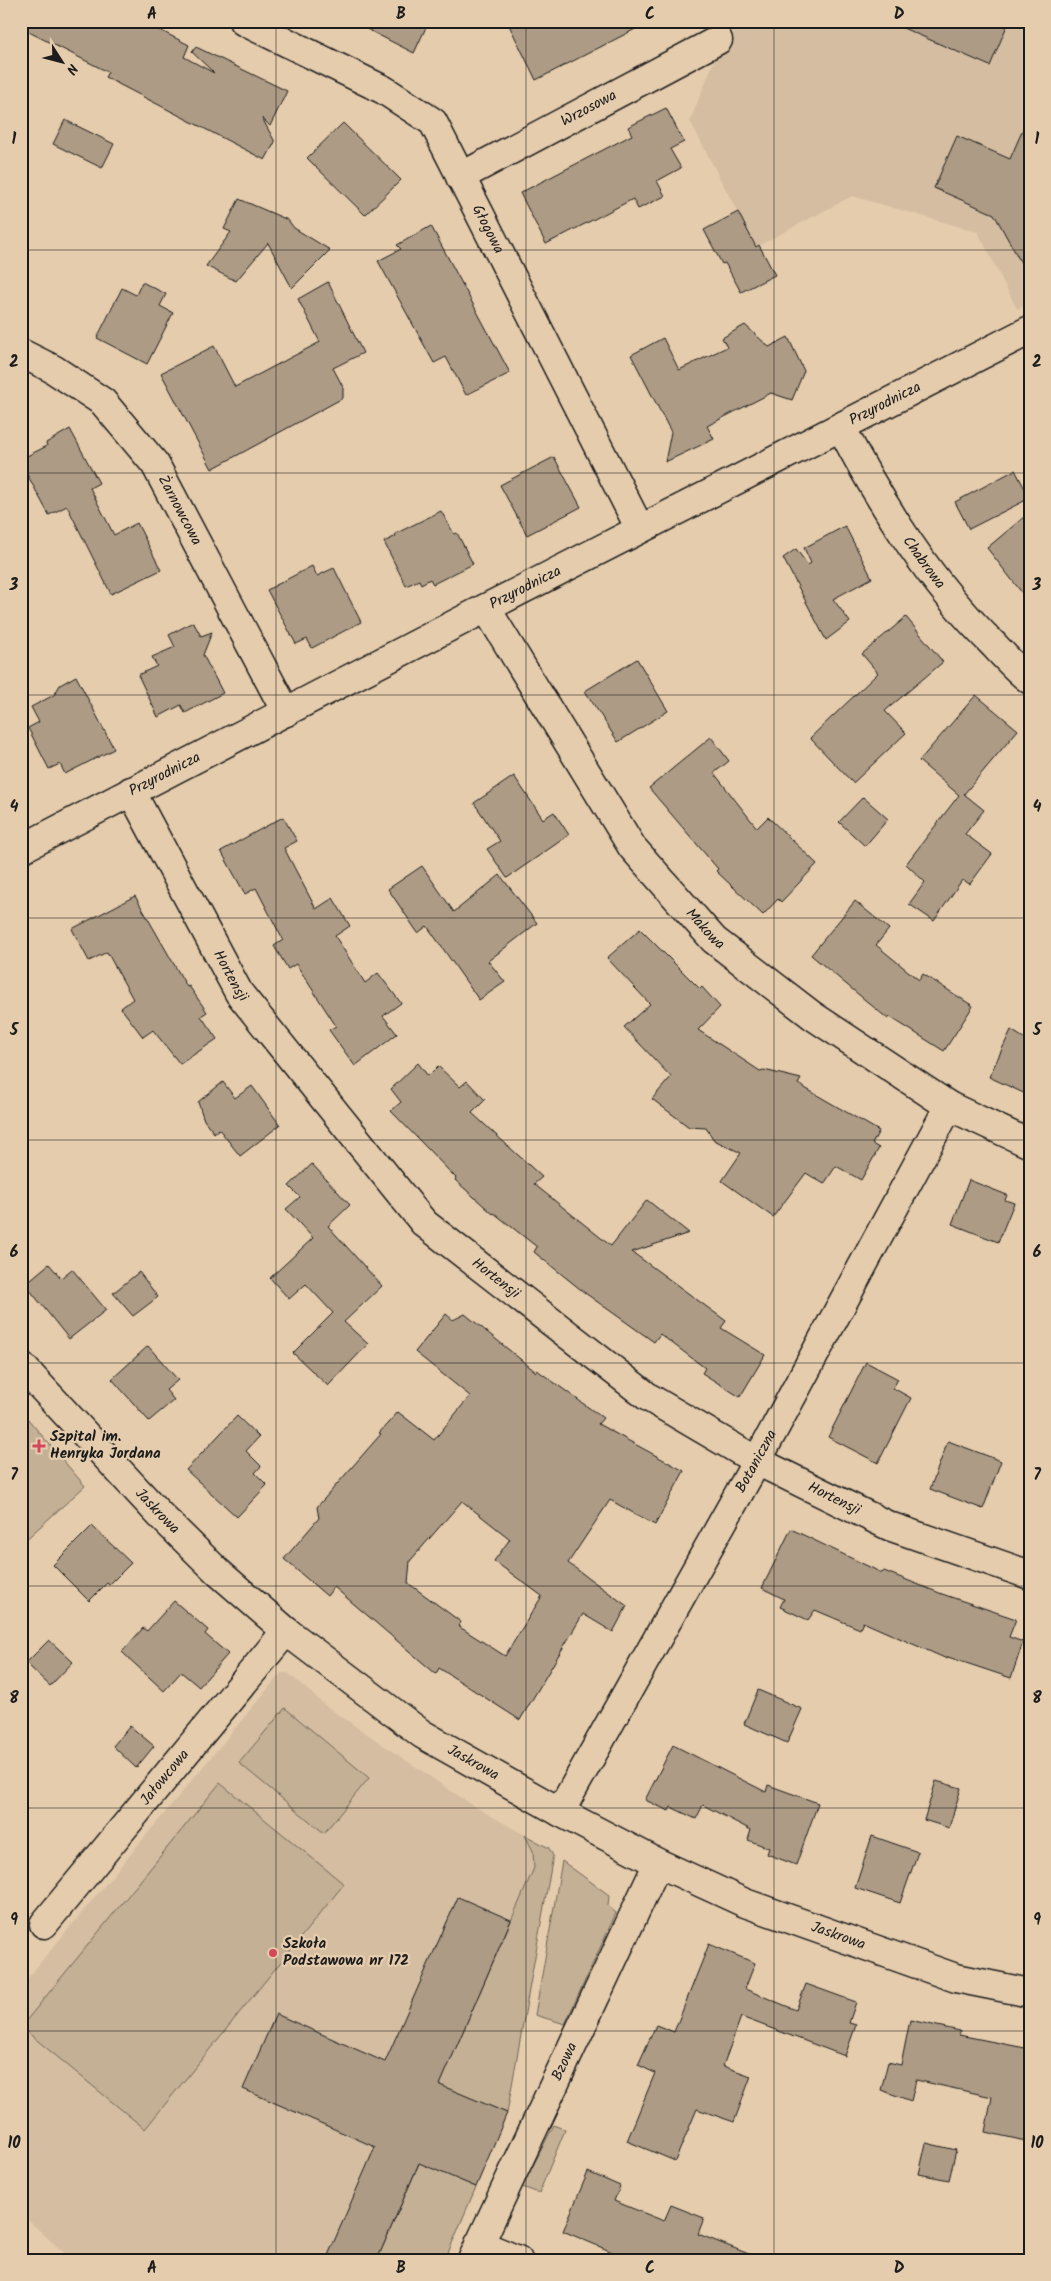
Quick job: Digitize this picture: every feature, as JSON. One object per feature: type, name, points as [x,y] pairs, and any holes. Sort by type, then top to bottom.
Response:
[{"type":"street","name":"Głogowa","points":[[243,21],[384,90],[433,122],[640,529]]},
{"type":"street","name":"Wrzosowa","points":[[460,177],[718,40]]},
{"type":"street","name":"Przyrodnicza","points":[[21,849],[486,608],[1030,330]]},
{"type":"street","name":"Żarnowcowa","points":[[21,353],[53,369],[103,402],[155,464],[286,712]]},
{"type":"street","name":"Chabrowa","points":[[841,427],[858,459],[935,581],[975,627],[1030,680]]},
{"type":"street","name":"Makowa","points":[[486,608],[632,847],[714,940],[813,1016],[949,1106],[1030,1144]]},
{"type":"street","name":"Hortensji","points":[[131,791],[238,993],[424,1224],[648,1397],[757,1461],[889,1526],[1030,1576]]},
{"type":"street","name":"Botaniczna","points":[[560,1812],[757,1461],[949,1106]]},
{"type":"street","name":"Jaskrowa","points":[[21,1365],[160,1515],[218,1572],[286,1631],[422,1734],[560,1812],[658,1863],[745,1903],[956,1978],[1030,1993]]},
{"type":"street","name":"Jałowcowa","points":[[44,1924],[286,1631]]},
{"type":"street","name":"Bzowa","points":[[475,2252],[658,1863]]},
{"type":"street","points":[[475,2252],[518,2260]]},
{"type":"shaded area","points":[[730,21],[1030,21],[1030,303],[1017,309],[978,232],[852,196],[756,247],[690,121]]},
{"type":"shaded area","name":"Szpital im. Henryka Jordana","points":[[21,1411],[85,1486],[21,1544]]},
{"type":"shaded area","name":"Szkoła Podstawowa nr 172","points":[[281,1673],[288,1673],[327,1707],[472,1805],[525,1835],[533,1851],[534,1868],[439,2086],[507,2113],[476,2187],[453,2177],[432,2134],[377,2260],[72,2260],[21,2214],[21,1986]]},
{"type":"shaded area","points":[[285,1708],[369,1778],[324,1833],[239,1763]]},
{"type":"shaded area","points":[[220,1783],[344,1884],[145,2129],[21,2027]]},
{"type":"shaded area","points":[[525,1835],[549,1848],[553,1856],[507,2113],[439,2086],[534,1868],[533,1851]]},
{"type":"shaded area","points":[[562,1861],[609,1895],[608,1906],[616,1913],[565,2024],[535,2015]]},
{"type":"shaded area","points":[[554,2125],[565,2130],[539,2193],[522,2187]]},
{"type":"shaded area","points":[[432,2134],[453,2177],[476,2187],[445,2260],[377,2260]]},
{"type":"building","points":[[21,21],[142,21],[189,45],[184,57],[214,73],[192,52],[196,47],[287,91],[270,126],[262,118],[275,142],[265,160],[105,77],[108,72],[21,28]]},
{"type":"building","points":[[351,21],[429,21],[414,53]]},
{"type":"building","points":[[507,21],[651,21],[536,80]]},
{"type":"building","points":[[887,21],[1009,21],[990,66]]},
{"type":"building","points":[[666,108],[684,142],[670,149],[681,168],[657,181],[665,196],[638,209],[633,199],[546,244],[520,193],[632,135],[628,127]]},
{"type":"building","points":[[1030,113],[1030,279],[994,214],[934,188],[957,136],[1010,159]]},
{"type":"building","points":[[65,120],[114,144],[102,168],[53,144]]},
{"type":"building","points":[[343,123],[401,180],[365,215],[307,158]]},
{"type":"building","points":[[239,199],[288,220],[294,228],[330,250],[292,288],[268,243],[236,281],[206,266],[231,232],[224,229]]},
{"type":"building","points":[[738,212],[756,247],[759,245],[775,275],[741,292],[725,263],[722,264],[704,230]]},
{"type":"building","points":[[431,226],[510,373],[466,395],[446,357],[434,363],[378,261],[401,249],[397,245]]},
{"type":"building","points":[[142,282],[166,294],[160,306],[173,313],[147,364],[97,338],[122,288],[136,295]]},
{"type":"building","points":[[328,282],[363,353],[333,368],[343,387],[343,398],[212,469],[161,373],[214,346],[235,387],[320,342],[298,299]]},
{"type":"building","points":[[745,325],[769,347],[788,337],[804,371],[792,400],[771,393],[707,426],[714,439],[665,462],[671,432],[631,355],[663,338],[679,370],[727,347],[722,338]]},
{"type":"building","points":[[70,429],[99,483],[90,488],[114,535],[137,523],[161,570],[111,594],[67,506],[49,515],[21,463],[21,459],[47,446],[46,443]]},
{"type":"building","points":[[554,457],[581,507],[527,535],[500,485]]},
{"type":"building","points":[[1015,470],[1030,498],[969,529],[955,502]]},
{"type":"building","points":[[441,511],[454,534],[457,533],[473,564],[433,584],[430,579],[421,584],[419,580],[406,586],[384,542],[396,536],[395,534]]},
{"type":"building","points":[[1030,512],[1030,603],[987,548]]},
{"type":"building","points":[[845,526],[872,578],[833,599],[850,622],[826,640],[783,558],[796,549],[808,565],[811,563],[804,548]]},
{"type":"building","points":[[312,566],[317,576],[334,568],[361,622],[312,648],[307,639],[296,644],[267,590]]},
{"type":"building","points":[[906,617],[943,662],[885,711],[906,733],[853,783],[810,738],[878,673],[862,654]]},
{"type":"building","points":[[193,622],[201,636],[212,632],[203,655],[223,693],[185,713],[181,705],[158,717],[138,675],[157,666],[152,657],[175,647],[169,635]]},
{"type":"building","points":[[637,659],[668,711],[618,742],[585,691]]},
{"type":"building","points":[[76,676],[114,749],[65,774],[60,764],[49,769],[28,728],[39,722],[31,707],[54,695],[60,685]]},
{"type":"building","points":[[976,695],[1018,730],[964,794],[984,810],[965,834],[992,854],[970,884],[962,880],[934,921],[909,904],[925,882],[906,864],[959,795],[919,761]]},
{"type":"building","points":[[711,737],[729,761],[714,773],[757,828],[768,817],[817,864],[781,902],[778,899],[763,915],[716,871],[718,869],[649,788]]},
{"type":"building","points":[[514,776],[543,819],[554,812],[569,835],[507,878],[487,849],[500,841],[474,803]]},
{"type":"building","points":[[863,797],[888,819],[865,846],[839,822]]},
{"type":"building","points":[[283,817],[297,841],[284,848],[316,909],[333,898],[350,926],[335,936],[365,983],[378,973],[401,1003],[383,1016],[397,1034],[355,1066],[329,1030],[336,1026],[296,964],[288,969],[274,946],[283,940],[256,888],[245,894],[221,851]]},
{"type":"building","points":[[422,866],[454,912],[500,875],[537,923],[488,961],[505,982],[479,1000],[427,926],[418,933],[388,889]]},
{"type":"building","points":[[135,896],[187,987],[189,986],[207,1012],[201,1016],[217,1039],[180,1064],[153,1030],[143,1037],[121,1008],[133,999],[107,952],[89,961],[72,929]]},
{"type":"building","points":[[855,901],[889,929],[876,945],[919,980],[923,974],[973,1006],[944,1051],[890,1017],[888,1019],[811,955]]},
{"type":"building","points":[[640,929],[700,989],[702,987],[720,1007],[698,1030],[760,1071],[764,1070],[801,1079],[798,1084],[879,1131],[872,1144],[879,1148],[861,1180],[836,1166],[824,1184],[806,1173],[773,1217],[722,1181],[741,1153],[714,1140],[706,1128],[689,1127],[652,1099],[671,1077],[624,1027],[650,1004],[607,958]]},
{"type":"building","points":[[1011,1030],[1030,1042],[1030,1096],[989,1077]]},
{"type":"building","points":[[418,1063],[428,1076],[438,1066],[460,1087],[467,1081],[485,1100],[472,1113],[542,1177],[534,1184],[611,1246],[647,1200],[689,1233],[632,1252],[726,1321],[721,1328],[765,1355],[740,1397],[702,1373],[705,1368],[660,1334],[654,1342],[585,1293],[534,1252],[537,1247],[493,1214],[455,1180],[456,1178],[391,1111],[401,1102],[391,1089]]},
{"type":"building","points":[[223,1082],[235,1098],[252,1086],[280,1125],[240,1156],[219,1129],[214,1133],[204,1120],[198,1102]]},
{"type":"building","points":[[312,1164],[350,1205],[328,1226],[382,1286],[344,1322],[368,1344],[328,1386],[293,1353],[333,1313],[306,1284],[289,1299],[270,1278],[313,1238],[286,1209],[300,1197],[289,1186]]},
{"type":"building","points":[[969,1180],[1007,1195],[1005,1200],[1014,1203],[998,1242],[952,1224]]},
{"type":"building","points":[[49,1264],[61,1278],[72,1269],[106,1310],[69,1339],[25,1284]]},
{"type":"building","points":[[139,1272],[158,1297],[133,1316],[113,1293]]},
{"type":"building","points":[[446,1314],[453,1320],[465,1314],[536,1372],[537,1370],[603,1418],[598,1424],[684,1471],[655,1525],[610,1500],[568,1563],[627,1606],[613,1632],[583,1614],[520,1720],[439,1668],[436,1674],[334,1587],[327,1596],[284,1559],[319,1518],[317,1507],[398,1412],[434,1440],[470,1396],[415,1352]],"holes":[[[462,1501],[510,1539],[494,1561],[542,1596],[505,1656],[458,1626],[461,1622],[408,1583],[410,1561]]]},
{"type":"building","points":[[148,1346],[178,1380],[166,1390],[174,1400],[149,1421],[112,1379]]},
{"type":"building","points":[[866,1362],[898,1379],[893,1388],[911,1398],[878,1463],[828,1437]]},
{"type":"building","points":[[237,1416],[259,1437],[246,1451],[261,1466],[255,1473],[267,1485],[237,1517],[186,1470]]},
{"type":"building","points":[[948,1441],[1001,1461],[983,1509],[930,1489]]},
{"type":"building","points":[[92,1526],[131,1563],[109,1585],[107,1583],[89,1601],[53,1565]]},
{"type":"building","points":[[791,1529],[882,1573],[884,1571],[942,1594],[1016,1619],[1009,1637],[1023,1642],[1011,1678],[948,1657],[947,1659],[863,1622],[860,1629],[815,1610],[808,1620],[780,1607],[784,1599],[762,1588]]},
{"type":"building","points":[[174,1601],[208,1630],[205,1634],[228,1654],[199,1687],[181,1672],[164,1691],[122,1652],[143,1628],[147,1631]]},
{"type":"building","points":[[49,1640],[73,1662],[50,1686],[26,1663]]},
{"type":"building","points":[[758,1690],[802,1709],[787,1743],[744,1724]]},
{"type":"building","points":[[130,1726],[154,1746],[136,1768],[113,1746]]},
{"type":"building","points":[[673,1745],[766,1792],[768,1785],[818,1803],[796,1865],[767,1854],[769,1848],[748,1840],[751,1830],[703,1805],[696,1819],[671,1807],[669,1811],[645,1800]]},
{"type":"building","points":[[936,1781],[961,1788],[949,1828],[924,1820]]},
{"type":"building","points":[[872,1836],[918,1852],[900,1903],[855,1888]]},
{"type":"building","points":[[458,1897],[511,1920],[440,2085],[507,2113],[476,2187],[419,2163],[377,2260],[326,2260],[375,2147],[243,2089],[276,2014],[385,2062]]},
{"type":"building","points":[[709,1944],[755,1963],[745,1989],[796,2010],[806,1984],[856,2002],[849,2023],[856,2025],[845,2056],[741,2017],[723,2066],[751,2076],[734,2122],[697,2109],[675,2161],[627,2141],[655,2073],[638,2065],[656,2025],[674,2032]]},
{"type":"building","points":[[910,2020],[960,2031],[959,2035],[1030,2049],[1030,2142],[985,2132],[992,2097],[916,2080],[911,2101],[881,2090],[888,2062],[901,2065]]},
{"type":"building","points":[[926,2143],[956,2150],[949,2180],[919,2174]]},
{"type":"building","points":[[588,2172],[620,2186],[614,2201],[664,2221],[671,2205],[704,2218],[698,2234],[759,2258],[758,2260],[631,2260],[563,2231]]},
{"type":"place","name":"Szpital im. Henryka Jordana","points":[[39,1446]]},
{"type":"place","name":"Szkoła Podstawowa nr 172","points":[[273,1953]]}]
